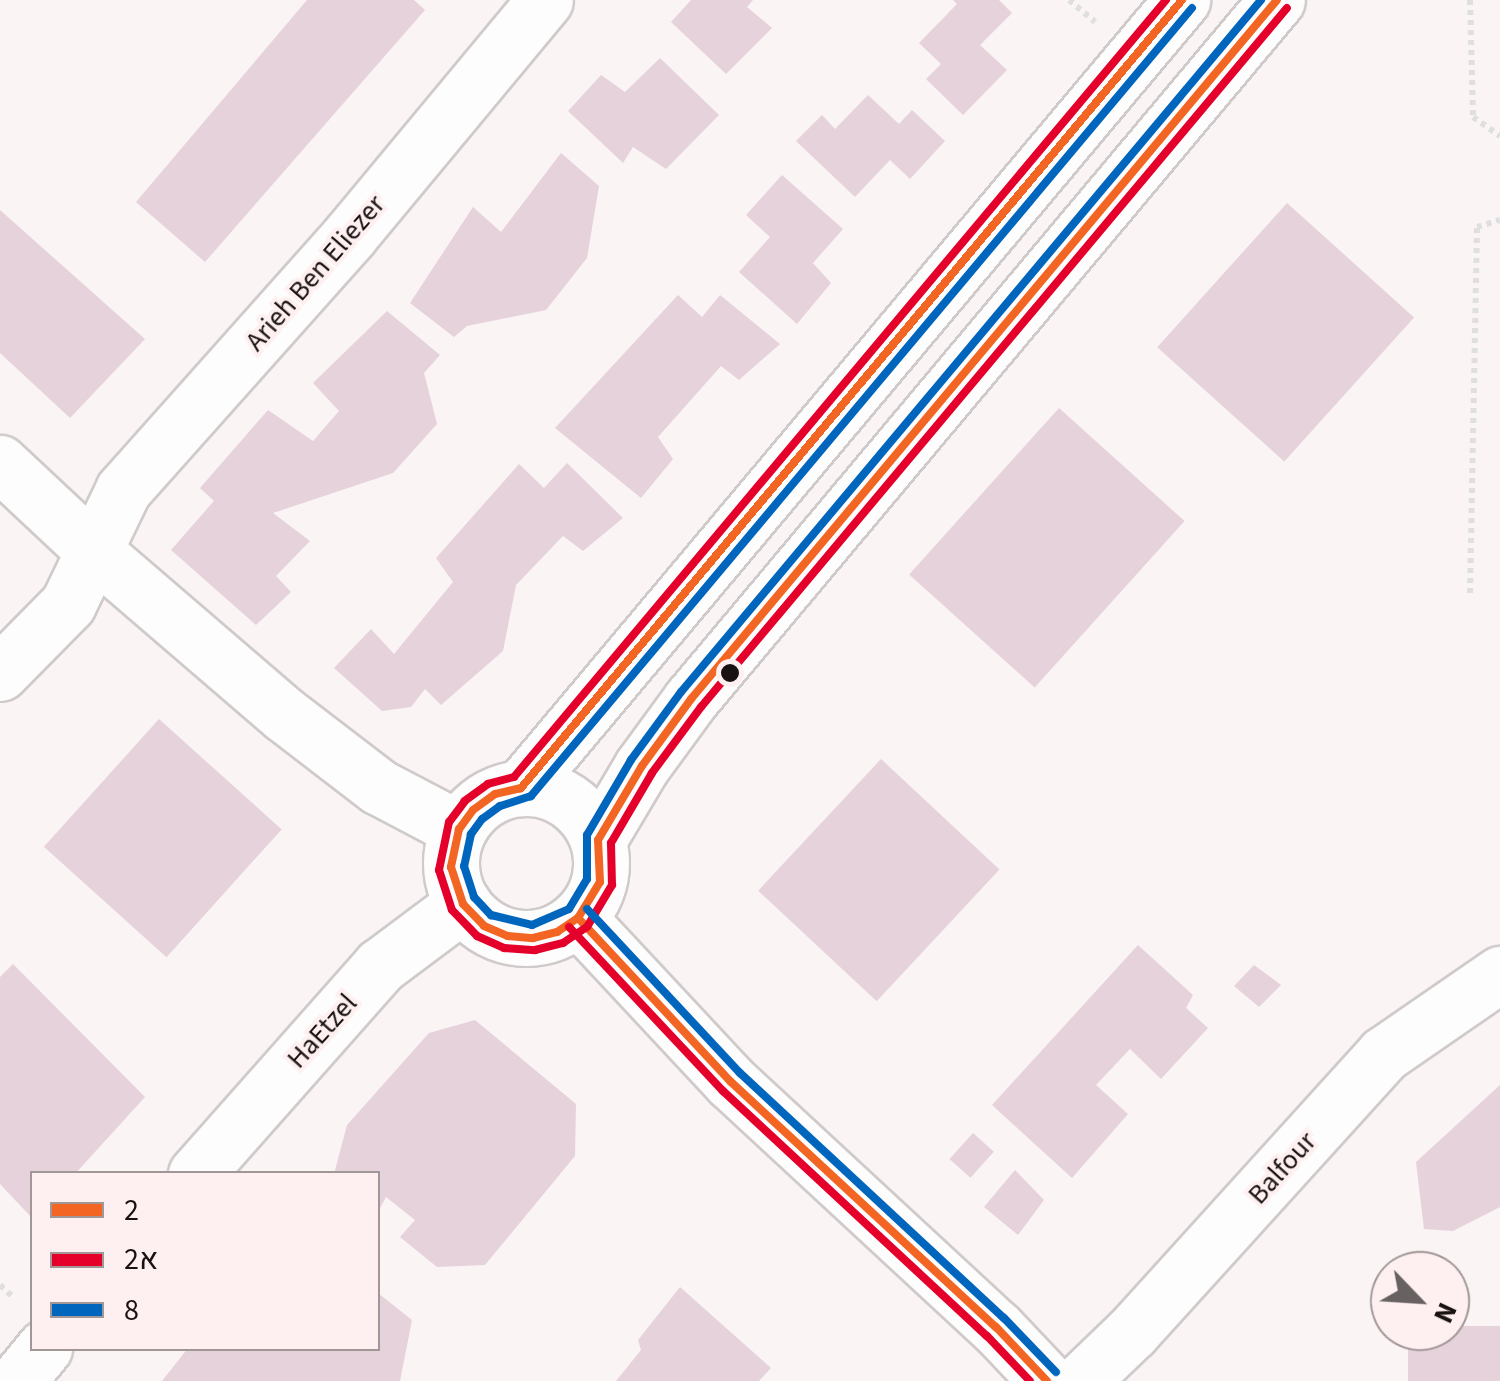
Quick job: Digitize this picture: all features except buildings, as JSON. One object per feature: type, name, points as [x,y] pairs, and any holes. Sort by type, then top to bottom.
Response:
[{"type":"street","name":"Arieh Ben Eliezer","points":[[0,673],[68,604],[123,490],[350,235],[545,0]]},
{"type":"street","points":[[522,788],[1182,0]]},
{"type":"street","points":[[598,840],[642,766],[690,699],[1277,0]]},
{"type":"street","points":[[0,464],[93,550],[285,715],[378,787],[459,830]]},
{"type":"street","points":[[522,788],[556,794],[574,805],[598,840],[600,882],[578,918],[557,932],[533,938],[508,936],[484,926],[462,904],[451,866],[459,830],[484,801],[522,788]]},
{"type":"street","name":"HaEtzel","points":[[199,1171],[380,966],[462,904]]},
{"type":"street","points":[[578,918],[731,1082],[996,1327],[1047,1381]]},
{"type":"street","name":"Balfour","points":[[1081,1381],[1132,1332],[1384,1054],[1500,974]]},
{"type":"street","points":[[17,1381],[42,1351]]},
{"type":"path","points":[[1069,0],[1096,22]]},
{"type":"path","points":[[1470,0],[1473,116],[1500,136]]},
{"type":"path","points":[[1470,593],[1478,227],[1500,220]]},
{"type":"path","points":[[0,1285],[13,1297]]},
{"type":"transit line","name":"2א","points":[[1166,0],[514,777],[488,784],[465,801],[449,822],[439,870],[452,910],[477,936],[504,948],[535,950],[563,943],[587,927],[612,885],[611,843],[652,773],[701,707],[1287,8]]},
{"type":"transit line","name":"2","points":[[1182,0],[521,788],[495,794],[473,810],[459,829],[451,867],[463,904],[484,926],[508,936],[533,938],[557,932],[578,918],[600,882],[598,840],[642,766],[691,699],[1277,0]]},
{"type":"transit line","name":"8","points":[[1192,8],[531,796],[500,806],[482,819],[471,834],[464,866],[474,897],[491,915],[532,925],[569,909],[587,879],[587,835],[631,760],[681,692],[1261,0]]},
{"type":"transit line","name":"8","points":[[587,909],[740,1073],[1004,1318],[1056,1372]]},
{"type":"transit line","name":"2","points":[[578,918],[731,1082],[996,1327],[1047,1381]]},
{"type":"transit line","name":"2א","points":[[569,927],[723,1091],[987,1336],[1030,1381]]}]
